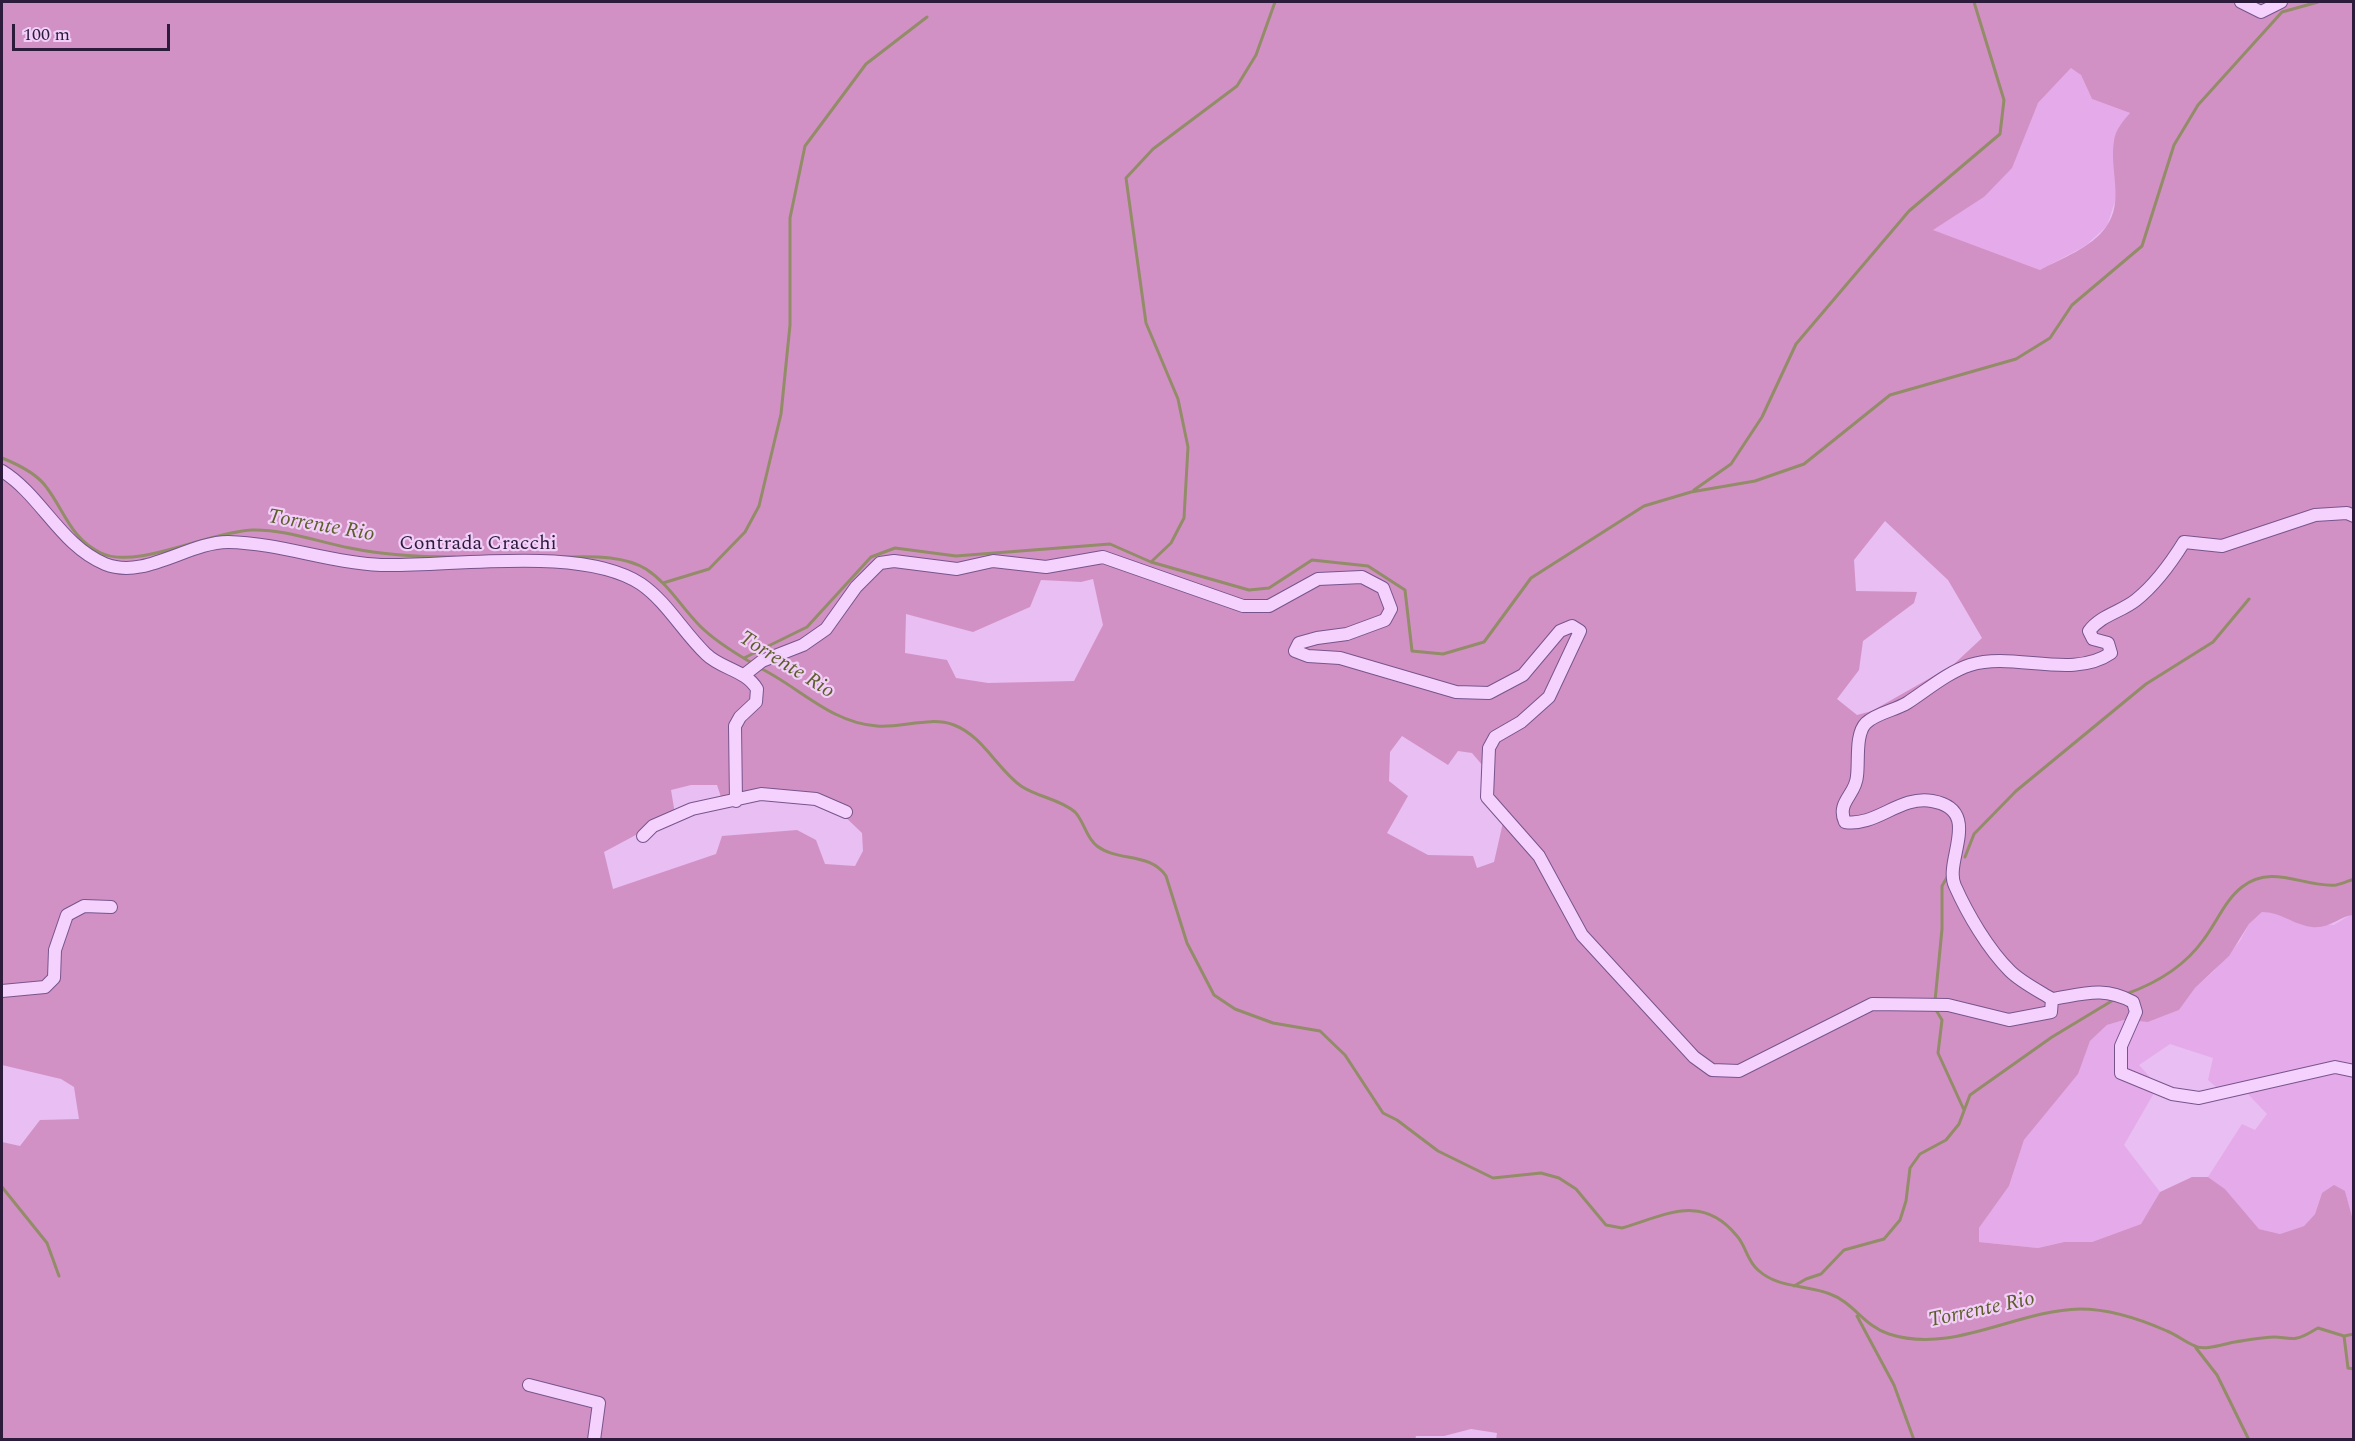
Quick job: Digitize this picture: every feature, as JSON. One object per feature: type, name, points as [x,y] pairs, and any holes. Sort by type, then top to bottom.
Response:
[{"type":"street","points":[[2241,2],[2261,12],[2281,2]]},
{"type":"street","name":"Contrada Cracchi","points":[[2,471],[20,482],[70,540],[85,553],[106,565],[139,567],[189,550],[228,542],[379,565],[545,561],[612,570],[653,594],[706,655],[722,667],[747,672]]},
{"type":"street","points":[[2354,516],[2348,513],[2315,515],[2222,546],[2184,542],[2168,568],[2135,600],[2096,622],[2089,631],[2093,639],[2108,644],[2110,653],[2100,660],[2043,665],[1993,661],[1970,665],[1901,706],[1866,722],[1859,735],[1857,782],[1843,804],[1842,814],[1845,822],[1858,824],[1909,802],[1932,800],[1949,807],[1959,822],[1960,839],[1953,884],[1981,932],[2011,971],[2052,999],[2099,992],[2116,993],[2133,1002],[2136,1012],[2121,1046],[2121,1073],[2172,1094],[2199,1098],[2335,1067],[2354,1071]]},
{"type":"street","points":[[736,801],[735,726],[756,702],[758,696],[747,672],[762,661],[803,645],[826,629],[856,587],[880,563],[894,561],[957,569],[993,561],[1046,567],[1103,557],[1243,606],[1269,606],[1318,579],[1362,577],[1383,588],[1391,609],[1385,620],[1347,634],[1299,643],[1295,651],[1308,656],[1340,658],[1456,692],[1489,693],[1523,675],[1560,631],[1572,626],[1580,631],[1549,697],[1521,722],[1496,737],[1489,748],[1487,797],[1539,856],[1582,935],[1694,1057],[1712,1070],[1738,1071],[1872,1004],[1948,1005],[2009,1020],[2051,1012],[2052,999]]},
{"type":"street","points":[[642,836],[653,826],[692,809],[761,794],[783,794],[816,799],[846,812]]},
{"type":"street","points":[[2,991],[45,987],[54,978],[55,950],[67,915],[84,906],[111,907]]},
{"type":"street","points":[[529,1384],[599,1403],[594,1440]]},
{"type":"shaded area","points":[[2,2],[2353,2],[2353,915],[2324,926],[2312,927],[2275,914],[2262,912],[2249,924],[2229,956],[2195,988],[2179,1010],[2148,1022],[2124,1020],[2107,1025],[2090,1041],[2078,1074],[2024,1140],[2009,1186],[1979,1228],[1979,1242],[2038,1248],[2064,1242],[2092,1242],[2141,1224],[2160,1192],[2192,1177],[2208,1177],[2225,1189],[2259,1229],[2280,1234],[2304,1226],[2315,1214],[2322,1193],[2334,1185],[2345,1191],[2353,1220],[2353,1439],[1496,1440],[1497,1433],[1471,1429],[1444,1436],[1416,1436],[1415,1440],[2,1440],[2,1142],[20,1146],[40,1120],[79,1119],[74,1087],[61,1079],[2,1065]],"holes":[[[2071,68],[2081,75],[2092,99],[2130,113],[2115,137],[2113,152],[2116,196],[2112,217],[2100,234],[2084,247],[2040,270],[1933,230],[1984,197],[2012,168],[2038,103]],[[1885,521],[1948,580],[1982,638],[1953,665],[1872,711],[1857,715],[1837,699],[1859,670],[1863,641],[1914,603],[1917,592],[1856,591],[1854,560]],[[1093,579],[1103,625],[1074,681],[988,683],[956,678],[947,660],[905,653],[906,614],[973,632],[1030,607],[1041,580],[1081,582]],[[1402,736],[1448,765],[1458,751],[1472,753],[1489,773],[1495,797],[1504,818],[1494,862],[1477,868],[1473,856],[1428,855],[1387,833],[1408,796],[1389,781],[1390,752]],[[691,785],[717,785],[722,800],[806,799],[837,809],[862,833],[863,851],[855,866],[825,864],[816,840],[797,830],[722,836],[716,854],[613,889],[604,852],[675,814],[671,790]]]},
{"type":"shaded area","points":[[2072,67],[2081,75],[2092,99],[2130,113],[2119,127],[2117,195],[2107,226],[2085,246],[2040,270],[1932,230],[1984,197],[2038,103]]},
{"type":"shaded area","points":[[2262,912],[2276,912],[2295,922],[2334,925],[2353,915],[2353,1220],[2345,1191],[2322,1193],[2315,1214],[2304,1226],[2280,1234],[2259,1229],[2225,1189],[2208,1177],[2242,1124],[2255,1130],[2267,1114],[2248,1094],[2229,1098],[2208,1080],[2213,1058],[2170,1044],[2139,1065],[2158,1086],[2124,1145],[2160,1192],[2141,1224],[2092,1242],[2064,1242],[2038,1248],[1979,1242],[1979,1228],[2009,1186],[2024,1140],[2077,1074],[2090,1041],[2107,1025],[2124,1020],[2148,1022],[2179,1010],[2195,988],[2214,971],[2240,941],[2249,924]]},
{"type":"waterway","points":[[1151,562],[1171,543],[1184,518],[1188,447],[1178,399],[1146,323],[1126,178],[1153,149],[1237,86],[1256,55],[1275,2]]},
{"type":"waterway","points":[[1694,490],[1731,464],[1762,417],[1796,344],[1909,211],[2000,134],[2004,100],[1974,2]]},
{"type":"waterway","points":[[744,658],[807,627],[871,557],[895,548],[956,556],[1110,544],[1151,562],[1249,590],[1269,588],[1312,560],[1368,566],[1405,590],[1412,651],[1443,654],[1484,642],[1531,578],[1644,506],[1691,492],[1755,481],[1804,464],[1890,395],[2016,359],[2050,338],[2072,305],[2142,246],[2174,145],[2198,105],[2282,12],[2318,2]]},
{"type":"waterway","points":[[663,583],[709,569],[745,532],[759,506],[781,414],[790,325],[790,218],[805,146],[866,64],[927,17]]},
{"type":"waterway","name":"Torrente Rio","points":[[2,458],[26,470],[43,483],[75,533],[82,540],[101,553],[116,557],[153,554],[235,532],[252,530],[289,534],[376,552],[455,557]]},
{"type":"waterway","name":"Torrente Rio","points":[[560,557],[615,559],[646,569],[706,631],[752,663]]},
{"type":"waterway","points":[[1965,857],[1974,834],[2016,791],[2146,684],[2213,642],[2249,599]]},
{"type":"waterway","name":"Torrente Rio","points":[[760,668],[830,711],[860,723],[887,726],[935,722],[954,725],[964,730],[982,745],[1004,771],[1021,786],[1075,812],[1090,839],[1097,846],[1114,854],[1143,860],[1159,868],[1166,876],[1187,943],[1214,995],[1235,1009],[1273,1023],[1320,1031],[1345,1055],[1383,1113],[1397,1120],[1438,1151],[1493,1178],[1541,1173],[1559,1178],[1576,1189],[1606,1225],[1622,1228],[1682,1211],[1710,1214],[1724,1223],[1737,1236],[1751,1262],[1766,1276],[1783,1283],[1830,1294],[1846,1303],[1881,1331],[1913,1339],[1961,1336],[2032,1316],[2080,1309],[2102,1311],[2135,1319],[2199,1347],[2275,1337],[2295,1339],[2318,1328],[2344,1336],[2354,1334]]},
{"type":"waterway","points":[[1935,1001],[1942,929],[1942,886],[1949,874]]},
{"type":"waterway","points":[[2126,994],[2149,985],[2188,957],[2204,939],[2236,892],[2253,880],[2277,877],[2336,885],[2354,879]]},
{"type":"waterway","points":[[1794,1286],[1821,1274],[1844,1250],[1884,1239],[1900,1220],[1906,1201],[1910,1168],[1920,1154],[1946,1140],[1959,1124],[1970,1095],[2052,1037],[2115,999]]},
{"type":"waterway","points":[[1936,1010],[1942,1020],[1938,1053],[1964,1110]]},
{"type":"waterway","points":[[2,1187],[47,1243],[59,1276]]},
{"type":"waterway","points":[[1857,1316],[1894,1385],[1914,1440]]},
{"type":"waterway","points":[[2344,1336],[2348,1368],[2354,1369]]},
{"type":"waterway","points":[[2196,1348],[2217,1375],[2249,1440]]}]
